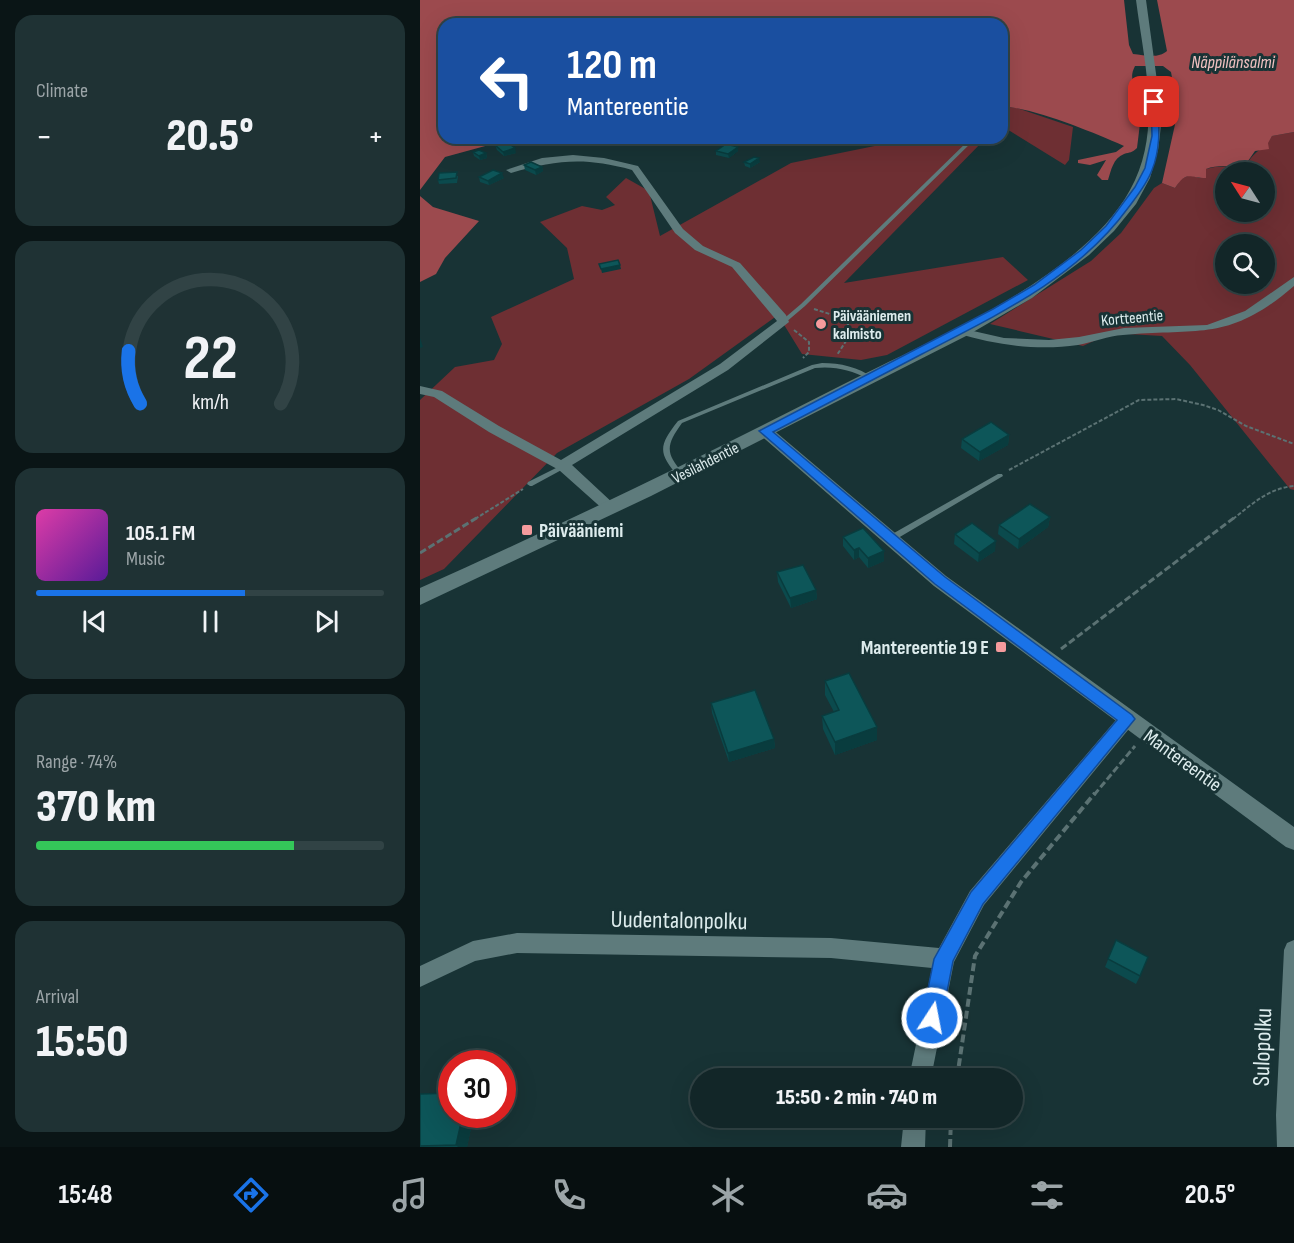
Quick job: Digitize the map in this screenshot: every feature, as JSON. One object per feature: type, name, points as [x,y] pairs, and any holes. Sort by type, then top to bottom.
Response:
[{"type":"main road","name":"Vesilahdentie","points":[[420,597],[681,474],[870,378],[1037,287],[1085,252],[1110,228],[1149,168],[1156,136],[1156,118],[1141,0]]},
{"type":"street","points":[[511,170],[532,161],[561,158],[608,160],[635,168],[670,221],[699,248],[736,265],[782,317],[783,322],[724,367],[566,462],[564,467]]},
{"type":"street","name":"Kortteentie","points":[[960,331],[998,340],[1044,344],[1082,341],[1122,331],[1205,328],[1234,321],[1279,293],[1294,280]]},
{"type":"street","points":[[420,390],[438,394],[494,429],[564,467],[610,508]]},
{"type":"street","name":"Mantereentie","points":[[765,431],[940,581],[1294,840]]},
{"type":"street","points":[[922,1068],[944,959],[977,898],[1127,719]]},
{"type":"street","name":"Uudentalonpolku","points":[[420,977],[473,951],[517,943],[831,948],[944,959]]},
{"type":"street","name":"Sulopolku","points":[[1289,1147],[1287,1115],[1294,950]]},
{"type":"street","points":[[913,1147],[914,1128]]},
{"type":"lane","points":[[783,322],[968,144]]},
{"type":"lane","points":[[681,474],[669,463],[665,451],[667,439],[680,422],[805,370],[831,363],[851,367],[870,378]]},
{"type":"lane","points":[[530,484],[564,467]]},
{"type":"lane","points":[[890,539],[999,476]]},
{"type":"path","points":[[803,305],[839,317],[848,324],[846,341],[831,363]]},
{"type":"path","points":[[783,322],[809,342],[809,352],[802,359],[805,370]]},
{"type":"path","points":[[999,476],[1139,400],[1176,399],[1203,405],[1218,410],[1246,426],[1294,444]]},
{"type":"path","points":[[420,553],[530,484]]},
{"type":"path","points":[[1045,660],[1265,494],[1279,487],[1294,486]]},
{"type":"path","points":[[958,1068],[975,956],[1021,882],[1146,733]]},
{"type":"path","points":[[950,1147],[951,1128]]},
{"type":"shaded area","points":[[1008,107],[1073,127],[1069,160],[1065,165],[1008,130]]},
{"type":"shaded area","points":[[1294,132],[1294,490],[1290,489],[1190,365],[1162,336],[1111,333],[1083,346],[990,324],[1091,261],[1121,233],[1154,188],[1162,183],[1175,188],[1181,179],[1190,175],[1199,178],[1206,177],[1206,169],[1215,168],[1215,222],[1275,222],[1275,162],[1248,162],[1272,136]]},
{"type":"shaded area","points":[[884,144],[980,144],[844,283],[1003,257],[1028,280],[887,355],[861,360],[802,354],[778,315],[689,379],[557,453],[444,569],[420,580],[420,400],[455,367],[494,360],[502,344],[491,317],[574,279],[567,248],[540,222],[582,206],[602,210],[615,205],[606,197],[626,178],[649,191],[660,236],[791,163]]},
{"type":"water","name":"Näppilänsalmi","points":[[420,0],[1124,0],[1129,45],[1133,54],[1151,56],[1167,51],[1157,0],[1294,0],[1294,132],[1272,136],[1268,143],[1269,149],[1255,151],[1248,162],[1215,162],[1215,167],[1206,169],[1206,178],[1186,177],[1175,188],[1162,183],[1178,111],[1171,72],[1163,66],[1135,66],[1132,76],[1141,104],[1137,148],[1117,158],[1108,180],[1102,180],[1097,175],[1106,160],[1090,165],[1078,163],[1078,160],[1116,152],[1124,146],[1048,116],[1008,107],[1008,18],[438,18],[438,144],[493,144],[445,157],[420,190]]},
{"type":"water","points":[[420,196],[433,207],[479,221],[445,258],[436,274],[420,282]]},
{"type":"building","points":[[510,144],[515,148],[503,152],[495,145]]},
{"type":"building","points":[[726,144],[738,147],[728,154],[716,151]]},
{"type":"building","points":[[479,150],[486,153],[479,156],[473,152]]},
{"type":"building","points":[[754,157],[759,158],[750,164],[744,162]]},
{"type":"building","points":[[531,162],[542,167],[535,170],[524,165]]},
{"type":"building","points":[[493,170],[502,173],[488,181],[479,177]]},
{"type":"building","points":[[457,172],[456,178],[438,180],[439,173]]},
{"type":"building","points":[[618,260],[620,265],[601,269],[599,264]]},
{"type":"building","points":[[991,422],[1009,435],[980,452],[962,439]]},
{"type":"building","points":[[1030,504],[1050,517],[1019,539],[999,525]]},
{"type":"building","points":[[972,523],[996,541],[979,553],[955,534]]},
{"type":"building","points":[[863,528],[884,551],[868,558],[859,548],[854,550],[843,537]]},
{"type":"building","points":[[803,565],[816,590],[790,598],[777,572]]},
{"type":"building","points":[[849,673],[877,727],[835,742],[822,716],[839,710],[825,681]]},
{"type":"building","points":[[755,690],[774,739],[728,753],[711,703]]},
{"type":"building","points":[[1116,940],[1148,957],[1140,976],[1108,959]]},
{"type":"building","points":[[438,1093],[438,1128],[460,1128],[456,1145],[420,1146],[420,1094]]},
{"type":"place","name":"Päivääniemen kalmisto","points":[[821,324]]},
{"type":"place","name":"Päivääniemi","points":[[527,530]]},
{"type":"place","name":"Mantereentie 19 E","points":[[1001,647]]},
{"type":"route","points":[[932,1018],[944,959],[977,898],[1127,719],[940,581],[765,431],[996,311],[1037,287],[1085,252],[1110,228],[1140,187],[1149,168],[1156,136],[1154,102]]}]
